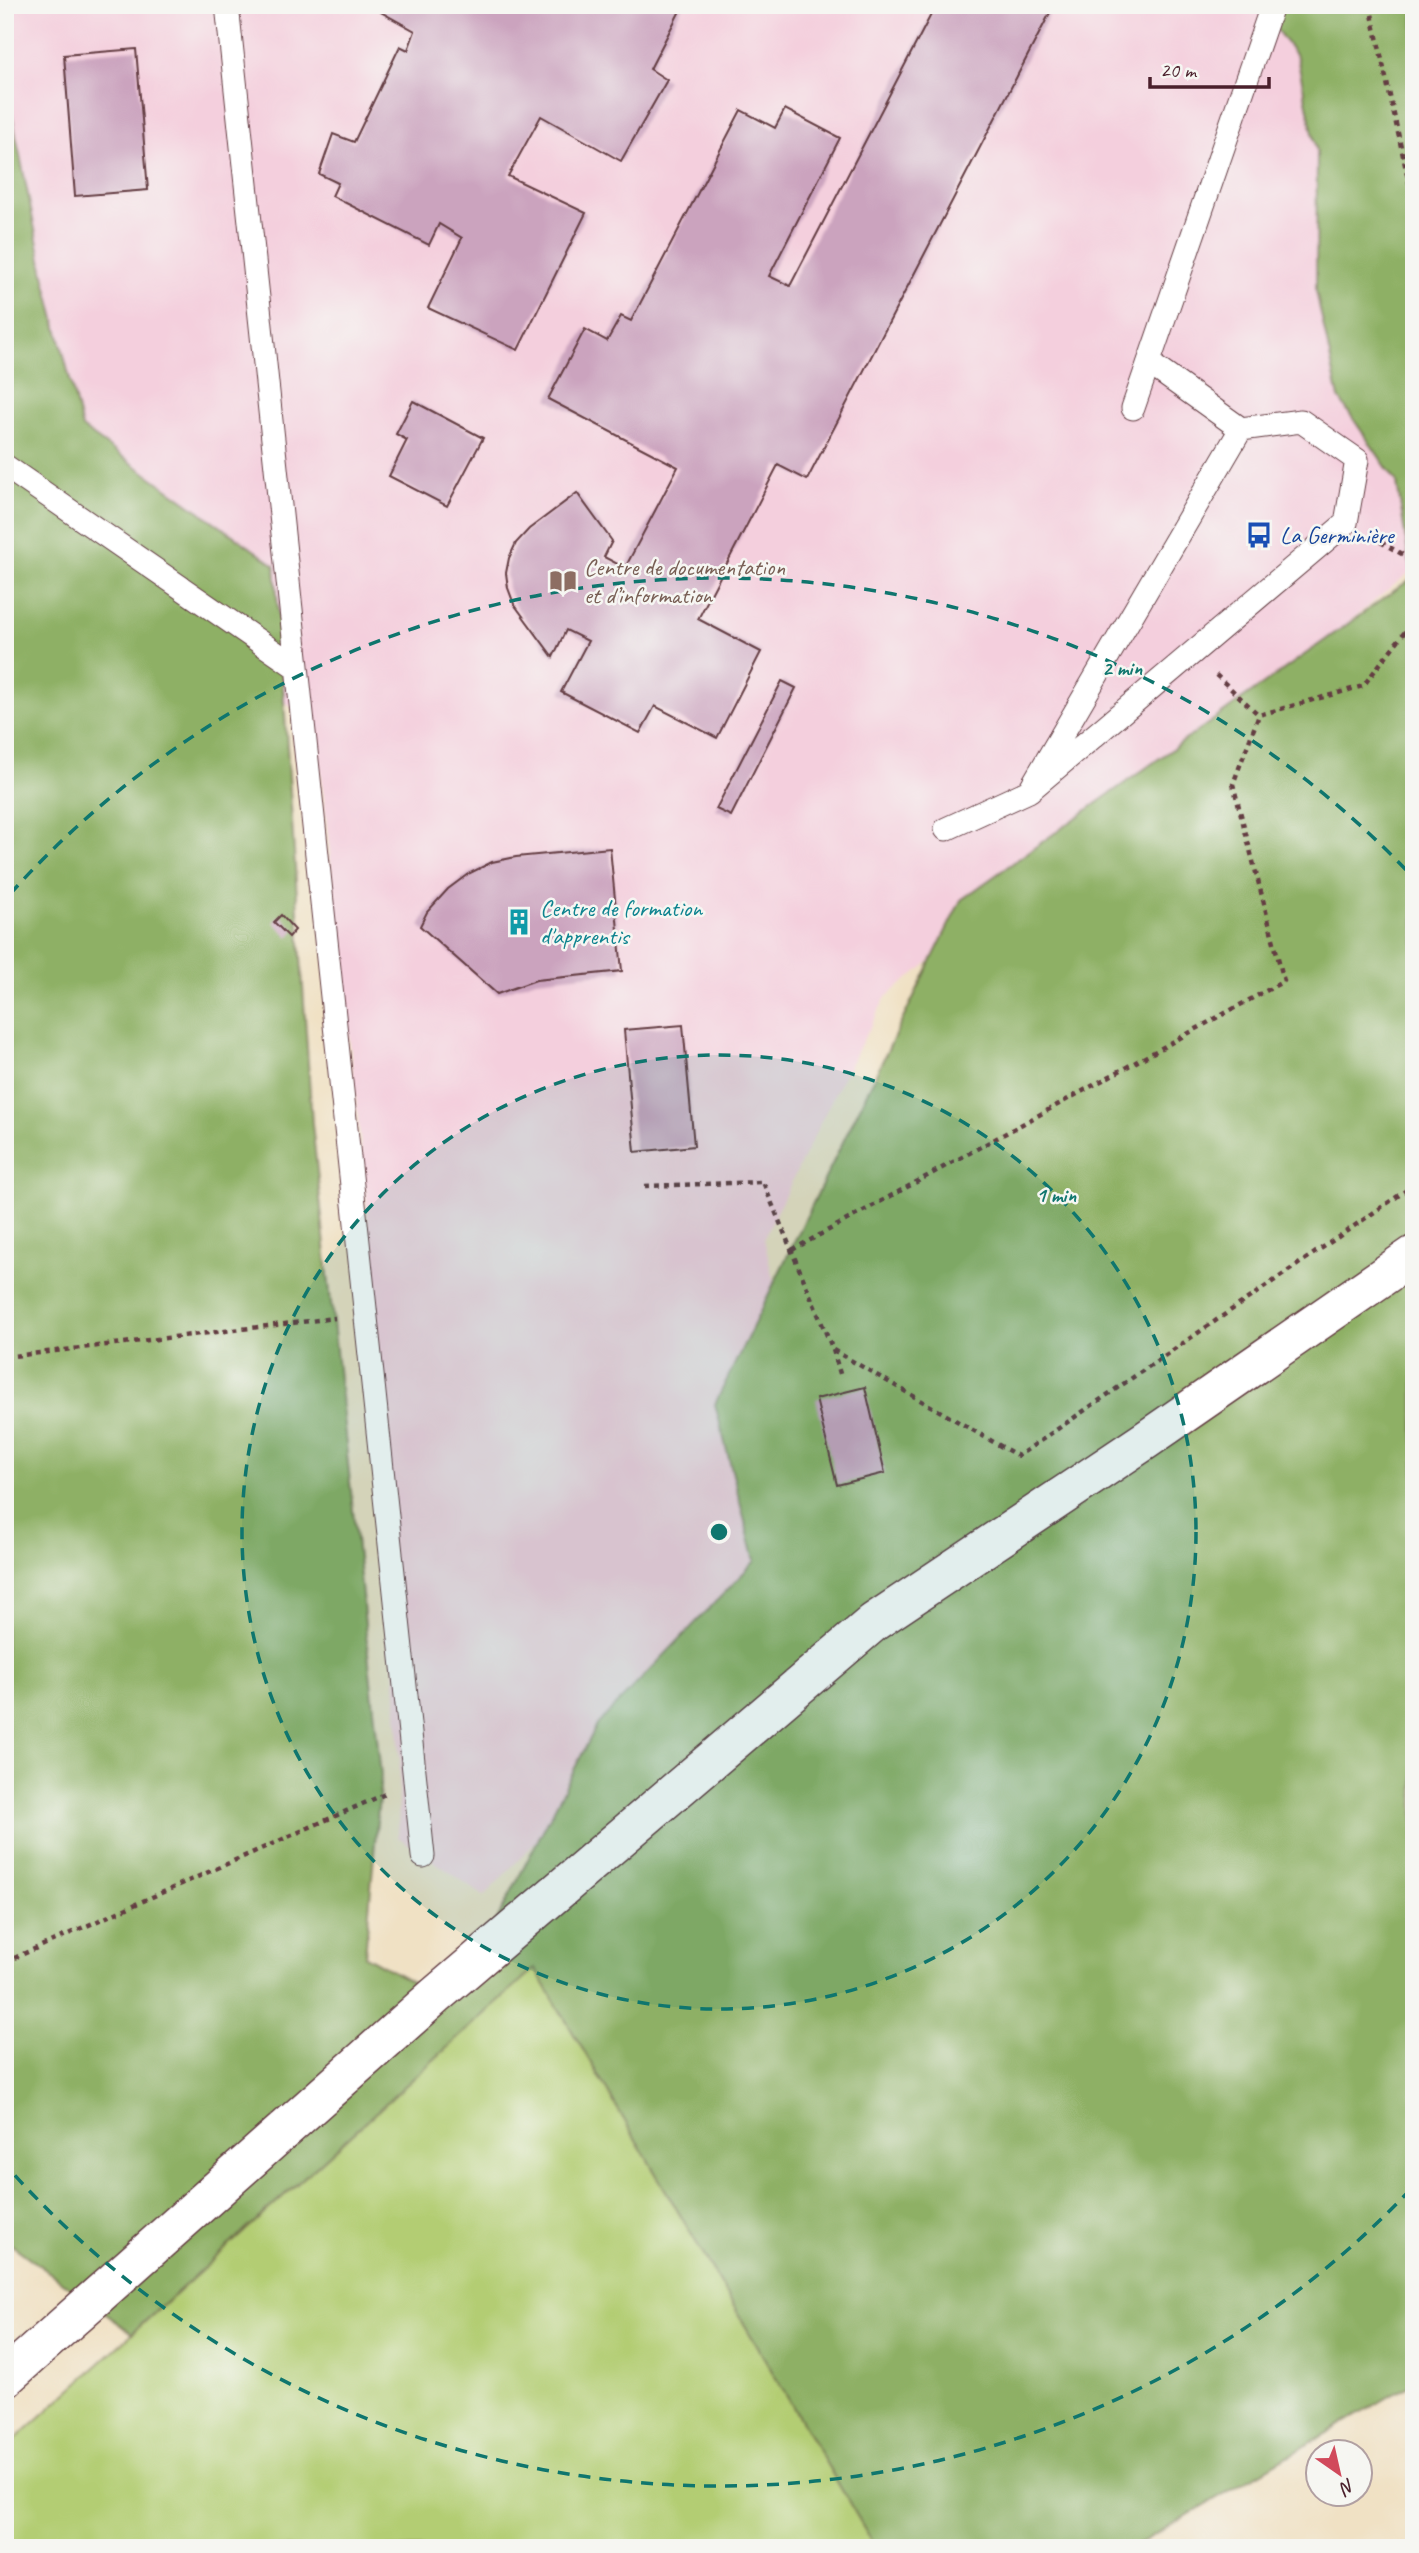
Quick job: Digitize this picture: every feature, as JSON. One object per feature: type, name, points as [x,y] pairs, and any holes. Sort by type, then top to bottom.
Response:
[{"type":"street","points":[[5,2378],[435,1996],[874,1622],[1146,1440],[1414,1255]]},
{"type":"lane","points":[[227,5],[423,1856]]},
{"type":"lane","points":[[1133,408],[1272,6]]},
{"type":"lane","points":[[946,829],[1029,791],[1346,523],[1357,460],[1301,421],[1241,429],[1149,363]]},
{"type":"lane","points":[[1029,791],[1241,429]]},
{"type":"lane","points":[[5,466],[296,667]]},
{"type":"path","points":[[1370,5],[1414,205]]},
{"type":"path","points":[[1346,523],[1414,561]]},
{"type":"path","points":[[1259,715],[1363,686],[1414,620]]},
{"type":"path","points":[[1193,653],[1259,715]]},
{"type":"path","points":[[792,1250],[1284,981],[1233,784],[1259,715]]},
{"type":"path","points":[[645,1186],[763,1182],[833,1350],[841,1377]]},
{"type":"path","points":[[833,1350],[1018,1456],[1414,1185]]},
{"type":"path","points":[[5,1357],[364,1315]]},
{"type":"path","points":[[5,1962],[414,1781]]},
{"type":"shaded area","points":[[5,5],[1328,5],[1414,569],[886,997],[838,1087],[764,1238],[833,1549],[587,1788],[484,1896],[398,1837],[400,1761],[366,1196],[316,724],[5,506]]},
{"type":"green space","points":[[1258,5],[1414,5],[1414,2382],[1319,2438],[1304,2438],[1304,2447],[1132,2548],[876,2548],[535,1968],[132,2333],[5,2240],[5,81],[45,279],[82,428],[275,565],[312,1123],[381,1775],[365,1956],[425,1989],[484,1945],[597,1725],[755,1561],[715,1404],[961,900],[1412,578],[1397,483],[1339,398],[1316,291],[1317,152],[1297,57]]},
{"type":"green space","points":[[535,1968],[876,2548],[5,2548],[5,2449]]},
{"type":"building","points":[[385,5],[683,5],[650,69],[667,80],[621,161],[541,116],[508,176],[586,213],[518,350],[428,308],[462,238],[439,224],[429,245],[332,196],[338,183],[319,174],[333,134],[354,142],[400,46],[408,50],[415,31],[381,12]]},
{"type":"building","points":[[936,5],[1054,5],[807,480],[778,465],[698,619],[761,652],[717,738],[655,706],[640,733],[561,692],[588,641],[566,630],[553,657],[514,604],[506,573],[516,543],[529,529],[577,493],[612,541],[604,557],[625,568],[678,467],[548,399],[585,329],[607,341],[621,316],[631,321],[741,110],[775,128],[785,109],[840,138],[769,276],[790,286]]},
{"type":"building","points":[[136,49],[148,190],[75,196],[64,55]]},
{"type":"building","points":[[413,401],[483,438],[447,506],[389,476],[407,440],[396,434]]},
{"type":"building","points":[[782,681],[796,688],[731,816],[716,809]]},
{"type":"building","name":"Centre de formation d'apprentis","points":[[610,848],[622,971],[536,980],[497,994],[420,926],[427,912],[448,889],[468,874],[492,862],[516,857]]},
{"type":"building","points":[[281,915],[295,930],[289,937],[274,922]]},
{"type":"building","points":[[683,1025],[694,1146],[635,1152],[624,1030]]},
{"type":"building","points":[[865,1387],[885,1473],[837,1485],[816,1399]]},
{"type":"place","name":"La Germinière","points":[[1259,535]]},
{"type":"place","name":"Centre de documentation et d’information","points":[[563,581]]},
{"type":"place","name":"Centre de formation d'apprentis","points":[[519,922]]}]
